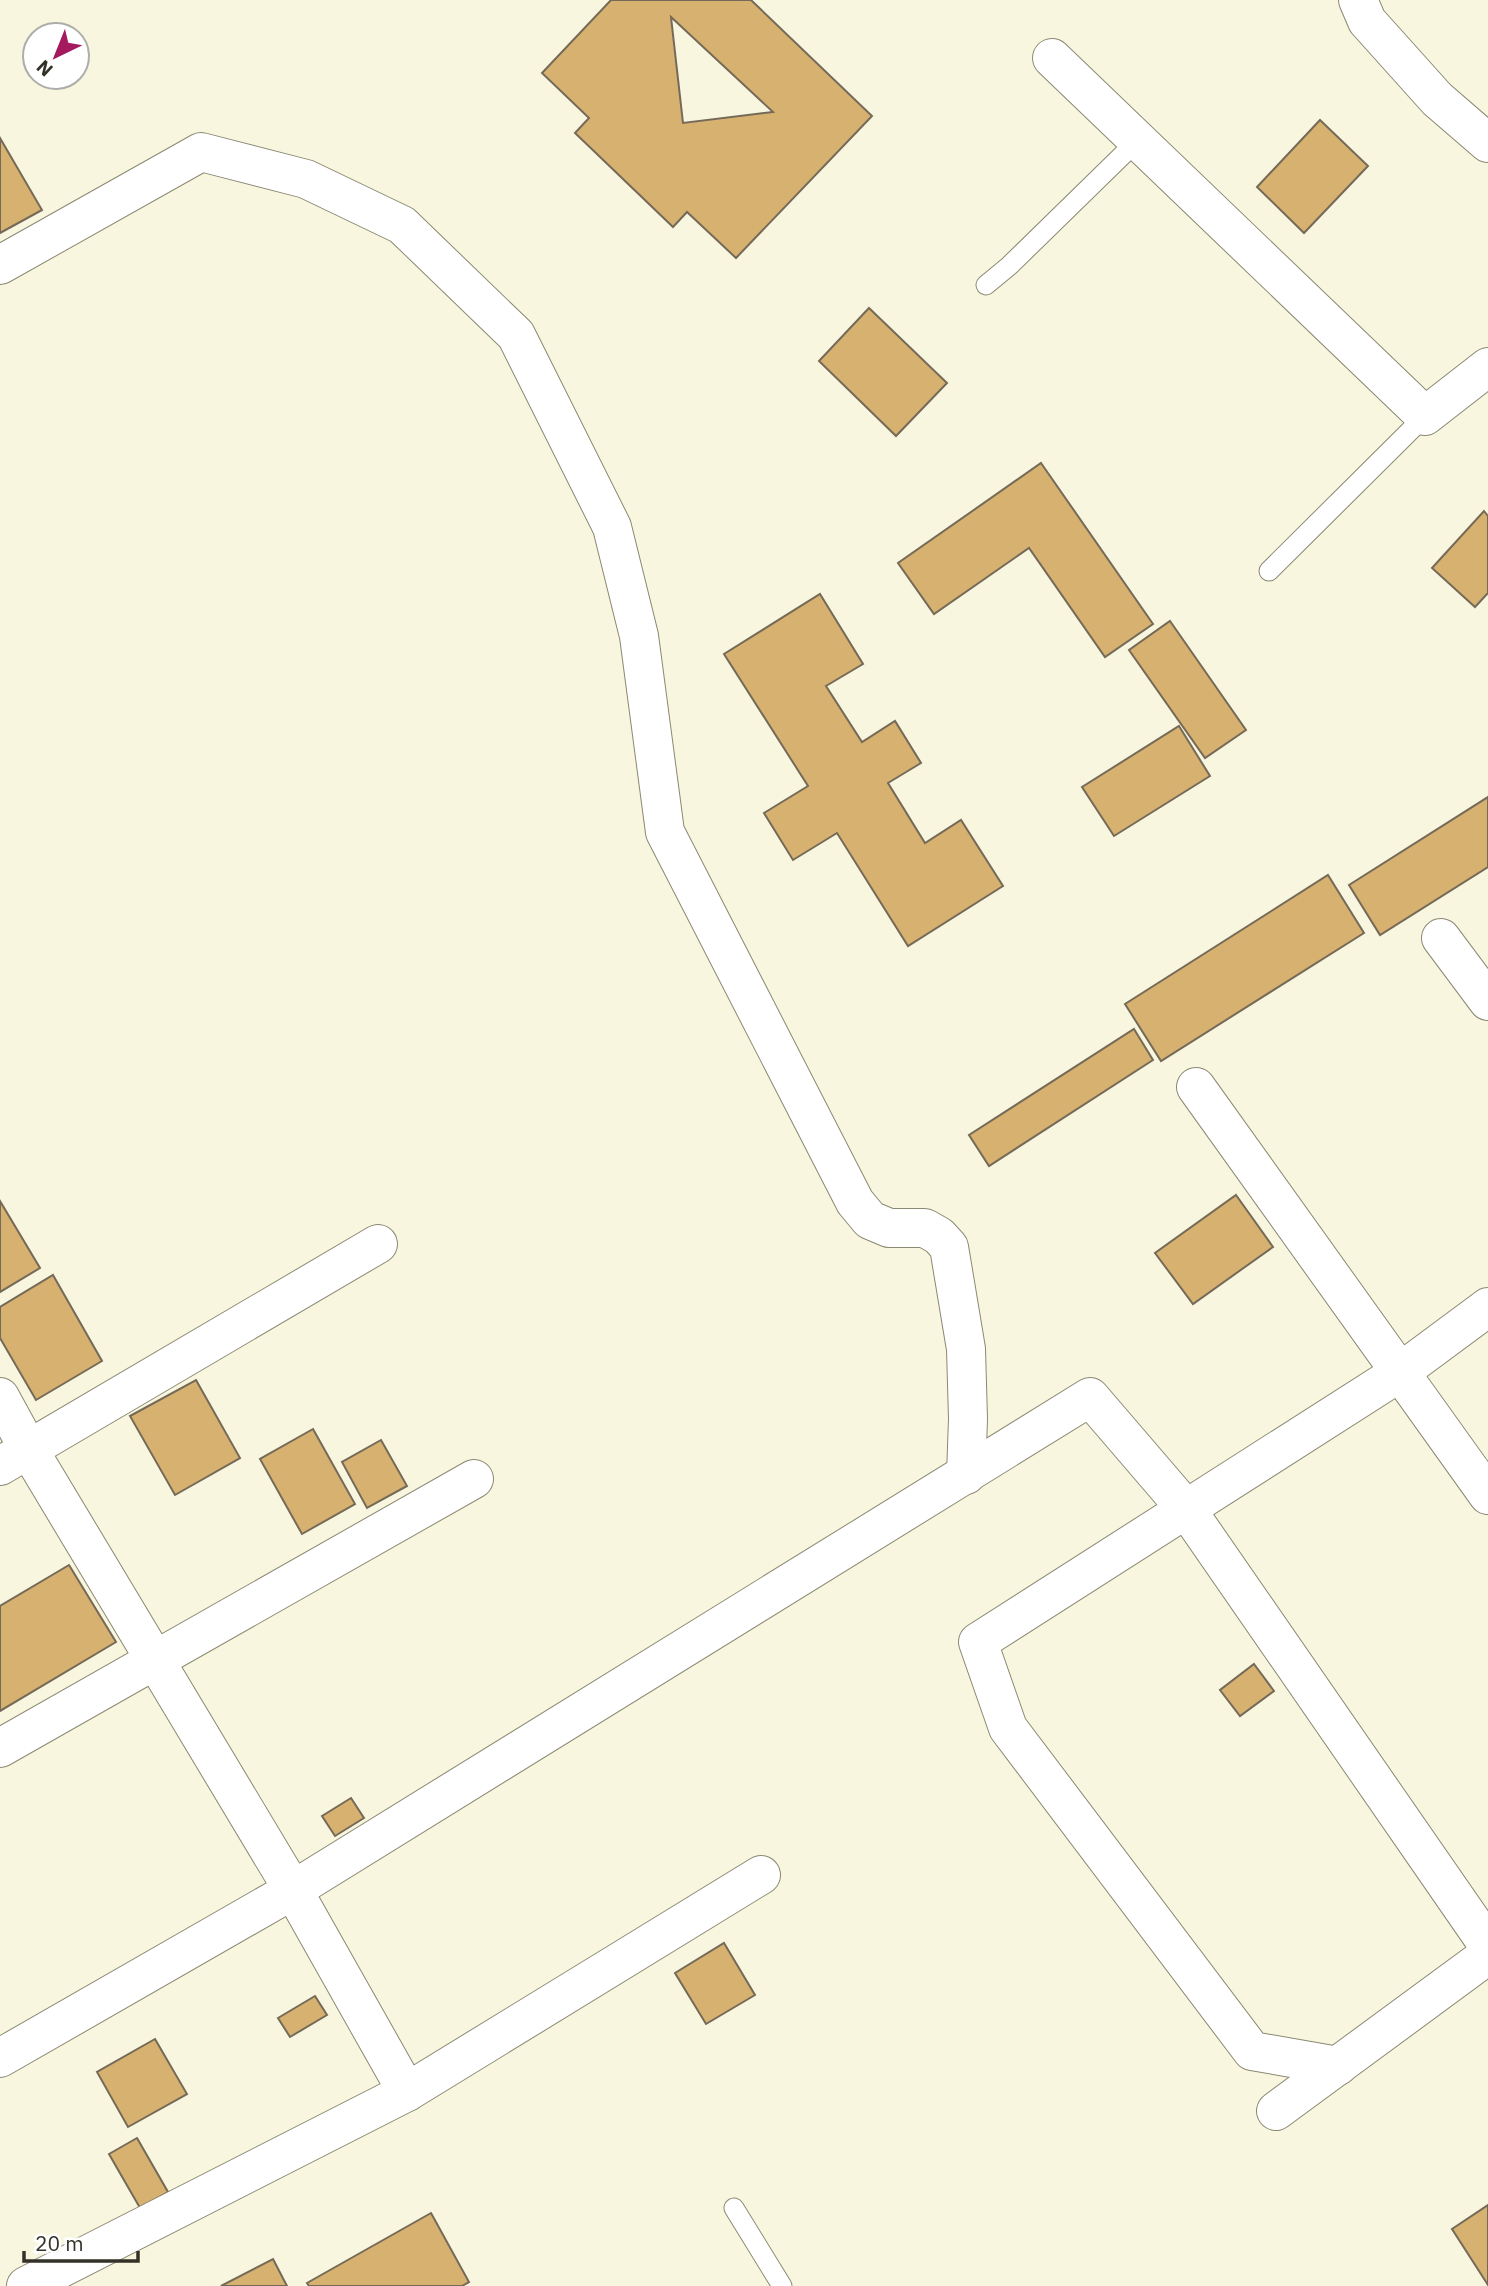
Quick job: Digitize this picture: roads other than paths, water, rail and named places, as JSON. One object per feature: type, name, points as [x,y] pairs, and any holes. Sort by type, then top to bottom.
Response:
[{"type":"street","points":[[1358,0],[1367,21],[1437,99],[1488,143]]},
{"type":"street","points":[[1052,58],[1425,416],[1488,367]]},
{"type":"street","points":[[0,265],[201,152],[306,179],[402,225],[516,335],[612,527],[639,636],[665,832],[855,1202],[870,1220],[889,1228],[925,1228],[939,1236],[949,1247],[966,1349],[968,1419],[965,1475]]},
{"type":"street","points":[[1441,938],[1488,1001]]},
{"type":"street","points":[[1196,1087],[1488,1494]]},
{"type":"street","points":[[15,1458],[378,1244]]},
{"type":"street","points":[[1338,2066],[1252,2051],[1008,1728],[978,1642],[1399,1373],[1488,1307]]},
{"type":"street","points":[[0,1397],[15,1458],[155,1659],[293,1890],[407,2092]]},
{"type":"street","points":[[0,2058],[293,1890],[1090,1397],[1187,1510],[1488,1945]]},
{"type":"street","points":[[0,1748],[474,1479]]},
{"type":"street","points":[[26,2286],[407,2092],[761,1875]]},
{"type":"street","points":[[1276,2111],[1488,1955]]},
{"type":"lane","points":[[986,285],[1009,266],[1138,140]]},
{"type":"lane","points":[[1269,572],[1425,416]]},
{"type":"lane","points":[[734,2208],[782,2286]]}]
